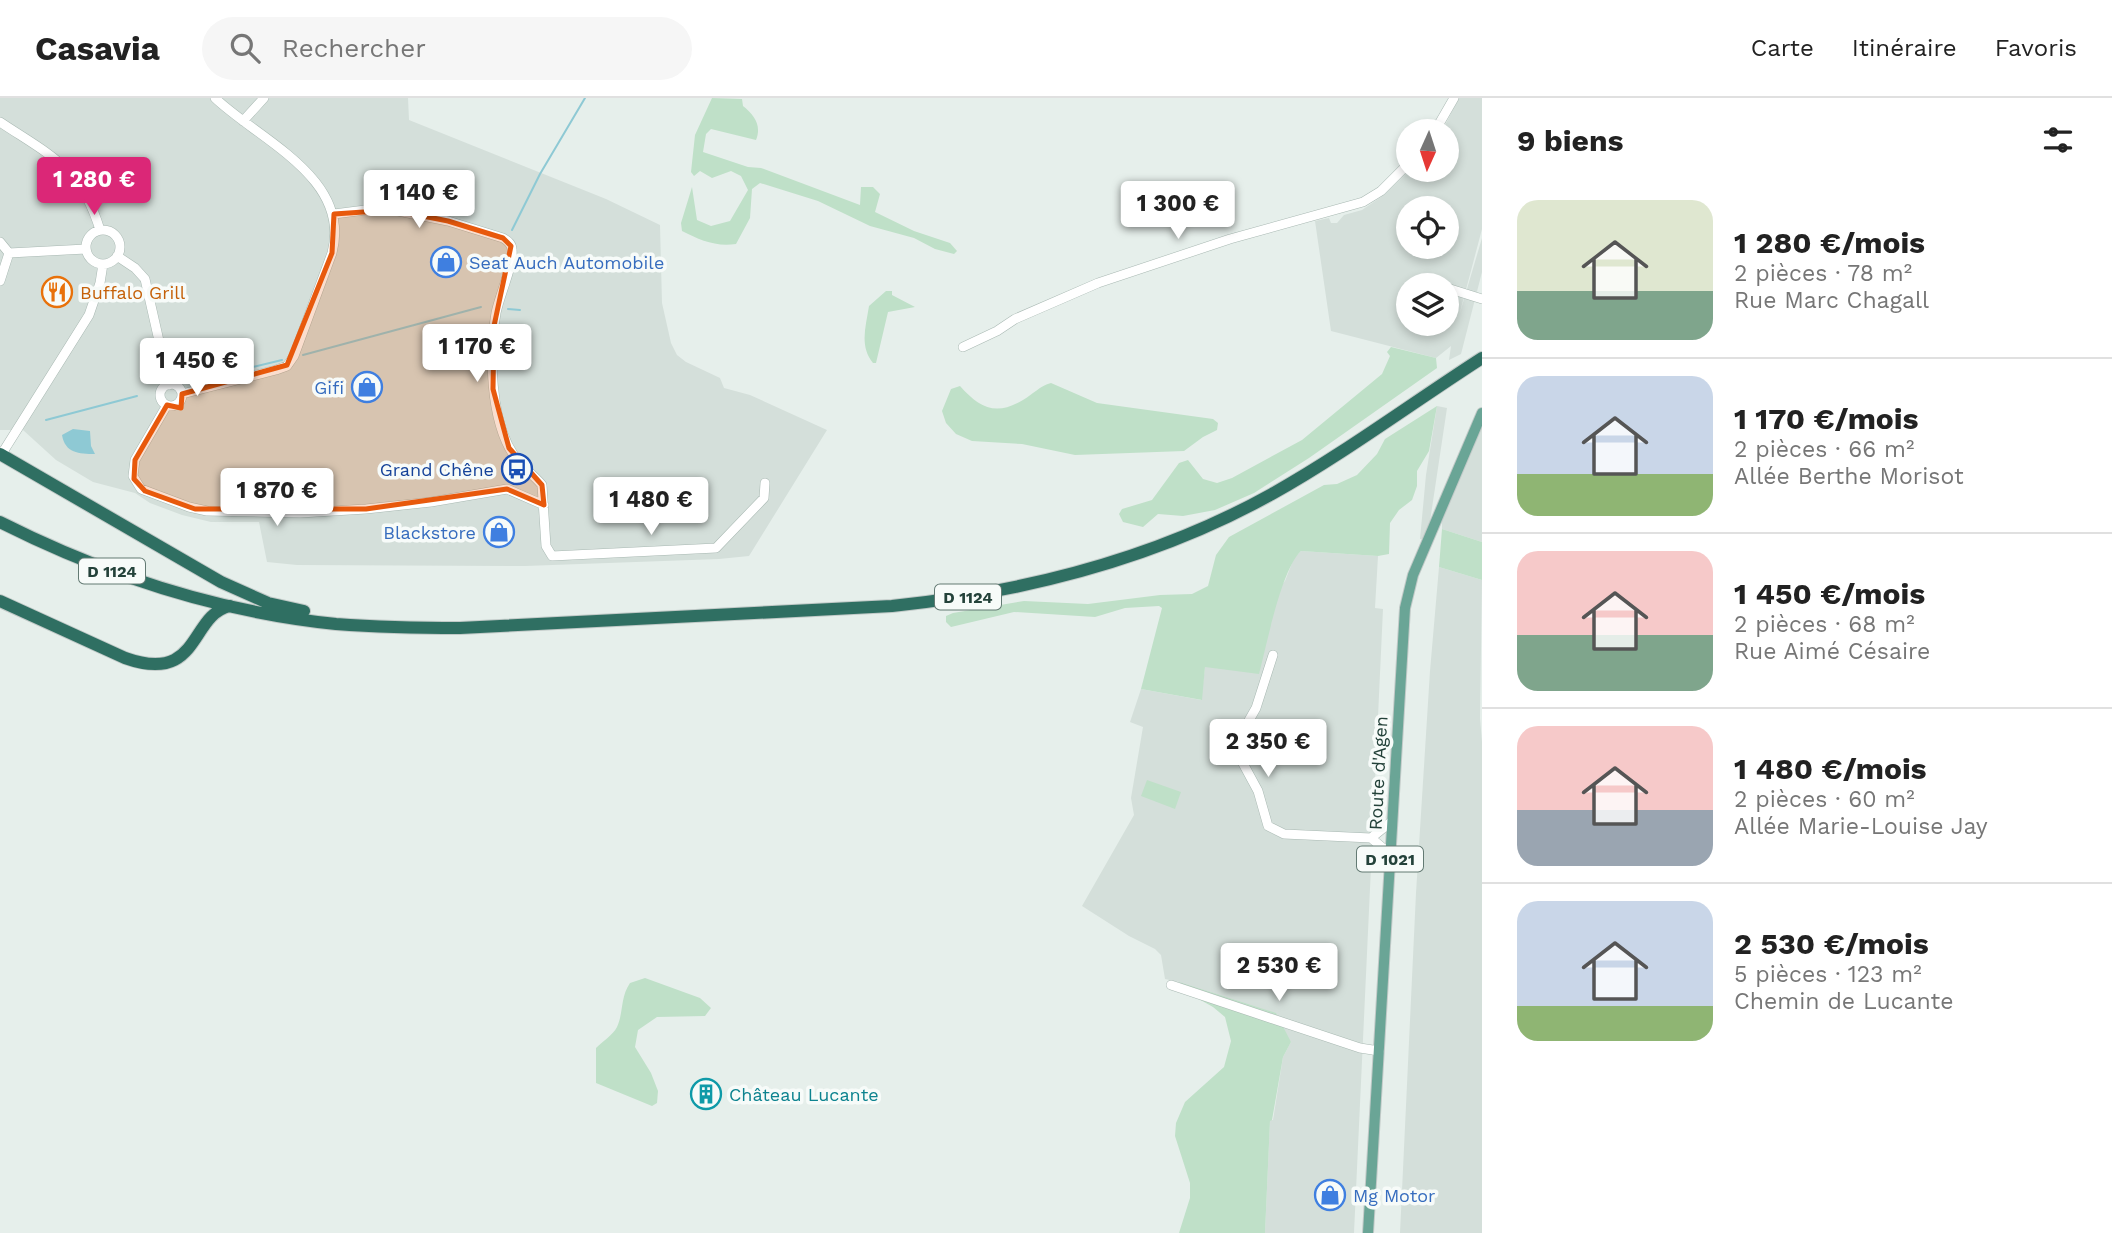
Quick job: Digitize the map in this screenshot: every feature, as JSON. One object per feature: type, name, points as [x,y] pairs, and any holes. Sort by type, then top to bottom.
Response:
[{"type":"highway","name":"D 1124","points":[[0,522],[98,566],[168,590],[230,606],[336,624],[397,627],[520,625],[892,606],[979,595],[1029,585],[1155,547],[1243,509],[1334,457],[1482,358]]},
{"type":"highway","points":[[0,456],[243,593],[298,610],[386,621],[397,627]]},
{"type":"highway","points":[[0,601],[125,658],[142,664],[157,665],[187,651],[216,611],[230,606]]},
{"type":"main road","name":"Route d'Agen","points":[[1368,1233],[1403,631],[1409,590],[1482,412]]},
{"type":"street","points":[[182,394],[276,370],[289,364],[297,350],[332,253],[336,230],[334,214],[327,199],[303,169],[281,148],[215,98]]},
{"type":"street","points":[[243,121],[264,98]]},
{"type":"street","points":[[1442,119],[1454,98]]},
{"type":"street","points":[[0,122],[68,169],[88,196],[100,230]]},
{"type":"street","points":[[963,347],[1015,319],[1098,284],[1230,239],[1363,202],[1381,191],[1396,176]]},
{"type":"street","points":[[334,214],[373,209],[393,210],[460,224],[508,241],[513,253],[496,312],[493,389],[509,448],[518,462],[542,485],[546,546],[552,555],[712,549],[722,544],[764,498],[765,483]]},
{"type":"street","points":[[100,230],[111,232],[117,238],[119,249],[111,262],[103,264],[92,260],[86,249],[90,235],[100,230]]},
{"type":"street","points":[[0,242],[9,253]]},
{"type":"street","points":[[9,253],[86,249]]},
{"type":"street","points":[[0,281],[9,253]]},
{"type":"street","points":[[117,256],[135,268],[145,279],[169,385]]},
{"type":"street","points":[[0,456],[89,314],[97,297],[103,264]]},
{"type":"street","points":[[1459,292],[1482,299]]},
{"type":"street","points":[[169,385],[177,387],[182,394],[178,404],[167,405],[163,403],[161,395],[169,385]]},
{"type":"street","points":[[167,405],[135,460],[133,476],[139,487],[145,491],[195,509],[254,513],[337,511],[431,502],[507,489],[544,505]]},
{"type":"street","points":[[1273,655],[1256,708],[1239,738],[1238,748],[1239,756],[1258,791],[1265,820],[1275,831],[1284,834],[1371,838],[1390,854]]},
{"type":"street","points":[[1371,838],[1392,821]]},
{"type":"street","points":[[1171,985],[1360,1048],[1379,1051]]},
{"type":"highlighted area","points":[[393,210],[448,221],[503,238],[511,246],[494,326],[493,389],[509,448],[542,485],[544,505],[507,489],[366,509],[195,509],[145,491],[134,479],[135,460],[167,405],[181,408],[182,394],[287,365],[332,253],[334,214]]},
{"type":"shaded area","points":[[0,98],[408,98],[409,120],[606,199],[660,225],[662,303],[671,343],[677,355],[720,378],[724,388],[750,395],[827,430],[749,556],[525,566],[297,565],[267,562],[259,522],[211,522],[182,515],[150,503],[135,493],[93,482],[56,460],[23,430],[0,430]]},
{"type":"shaded area","points":[[1459,98],[1482,98],[1482,229],[1459,316],[1482,238],[1482,272],[1461,354],[1449,360],[1451,346],[1436,358],[1331,331],[1315,221],[1329,218],[1331,223],[1337,223],[1344,215],[1362,210],[1398,182],[1460,182],[1460,119],[1448,119]]},
{"type":"shaded area","points":[[1437,406],[1447,408],[1429,528],[1423,539],[1420,539],[1426,475]]},
{"type":"shaded area","points":[[1482,426],[1482,542],[1442,529],[1442,521]]},
{"type":"shaded area","points":[[1301,551],[1378,556],[1375,608],[1383,609],[1354,1233],[1265,1233],[1270,1120],[1273,1120],[1283,1057],[1291,1042],[1179,982],[1165,979],[1161,955],[1155,949],[1082,906],[1134,815],[1131,798],[1143,727],[1130,722],[1141,689],[1201,700],[1205,667],[1285,581],[1294,558]]},
{"type":"shaded area","points":[[1439,567],[1482,580],[1482,1233],[1400,1233],[1416,893]]},
{"type":"green space","points":[[712,98],[742,99],[743,106],[756,121],[758,135],[756,140],[711,129],[706,134],[703,152],[748,167],[761,168],[860,205],[861,187],[873,187],[880,194],[875,212],[914,231],[950,243],[957,251],[954,254],[935,249],[914,238],[870,226],[818,201],[760,183],[752,189],[750,218],[736,244],[708,242],[682,231],[681,223],[692,187],[697,220],[711,226],[730,221],[748,190],[741,176],[731,171],[712,178],[700,171],[694,176],[691,172],[695,135]]},
{"type":"green space","points":[[886,291],[892,291],[892,295],[915,307],[888,312],[876,363],[873,363],[866,350],[865,328],[869,306]]},
{"type":"green space","points":[[1391,347],[1436,358],[1437,368],[1309,458],[1254,493],[1215,510],[1183,516],[1158,514],[1143,527],[1123,522],[1119,514],[1122,509],[1152,500],[1179,463],[1188,460],[1203,479],[1217,483],[1232,478],[1302,440],[1382,374],[1390,356],[1387,352]]},
{"type":"green space","points":[[1051,383],[1097,403],[1213,419],[1218,423],[1217,430],[1184,451],[1075,455],[1022,444],[972,441],[956,434],[946,423],[942,411],[951,389],[960,386],[981,404],[996,409],[1013,405]]},
{"type":"green space","points":[[1437,406],[1429,451],[1417,471],[1417,486],[1412,500],[1399,510],[1390,523],[1389,554],[1378,556],[1301,551],[1281,590],[1259,674],[1205,667],[1202,700],[1141,689],[1162,608],[1159,606],[1125,608],[1095,617],[1014,612],[951,627],[946,622],[946,616],[953,613],[1024,601],[1088,604],[1192,594],[1208,586],[1216,555],[1229,537],[1324,485],[1337,484],[1357,475],[1377,454],[1385,439]]},
{"type":"green space","points":[[1442,529],[1482,542],[1482,580],[1439,567]]},
{"type":"green space","points":[[1147,780],[1181,792],[1175,809],[1141,796]]},
{"type":"green space","points":[[645,978],[700,998],[711,1008],[705,1016],[657,1017],[638,1030],[635,1047],[651,1073],[658,1091],[657,1103],[652,1106],[596,1083],[596,1048],[617,1027],[630,983]]},
{"type":"green space","points":[[1179,982],[1276,1013],[1291,1042],[1283,1057],[1270,1121],[1265,1233],[1179,1233],[1190,1198],[1190,1183],[1175,1136],[1176,1123],[1185,1102],[1224,1067],[1231,1041],[1225,1017],[1188,993]]},
{"type":"water","points":[[182,347],[201,363],[199,367],[180,371],[175,351],[176,348]]},
{"type":"water","points":[[73,429],[90,431],[91,446],[95,454],[78,453],[66,446],[62,435]]},
{"type":"waterway","points":[[512,230],[540,174],[585,98]]},
{"type":"waterway","points":[[303,355],[481,307]]},
{"type":"waterway","points":[[508,309],[520,310]]},
{"type":"waterway","points":[[195,381],[282,360]]},
{"type":"waterway","points":[[46,420],[137,396]]},
{"type":"place","name":"Seat Auch Automobile","points":[[446,262]]},
{"type":"place","name":"Buffalo Grill","points":[[57,292]]},
{"type":"place","name":"Gifi","points":[[367,387]]},
{"type":"place","name":"Grand Chêne","points":[[517,469]]},
{"type":"place","name":"Blackstore","points":[[499,532]]},
{"type":"place","name":"Château Lucante","points":[[706,1094]]},
{"type":"place","name":"Mg Motor","points":[[1330,1195]]}]
